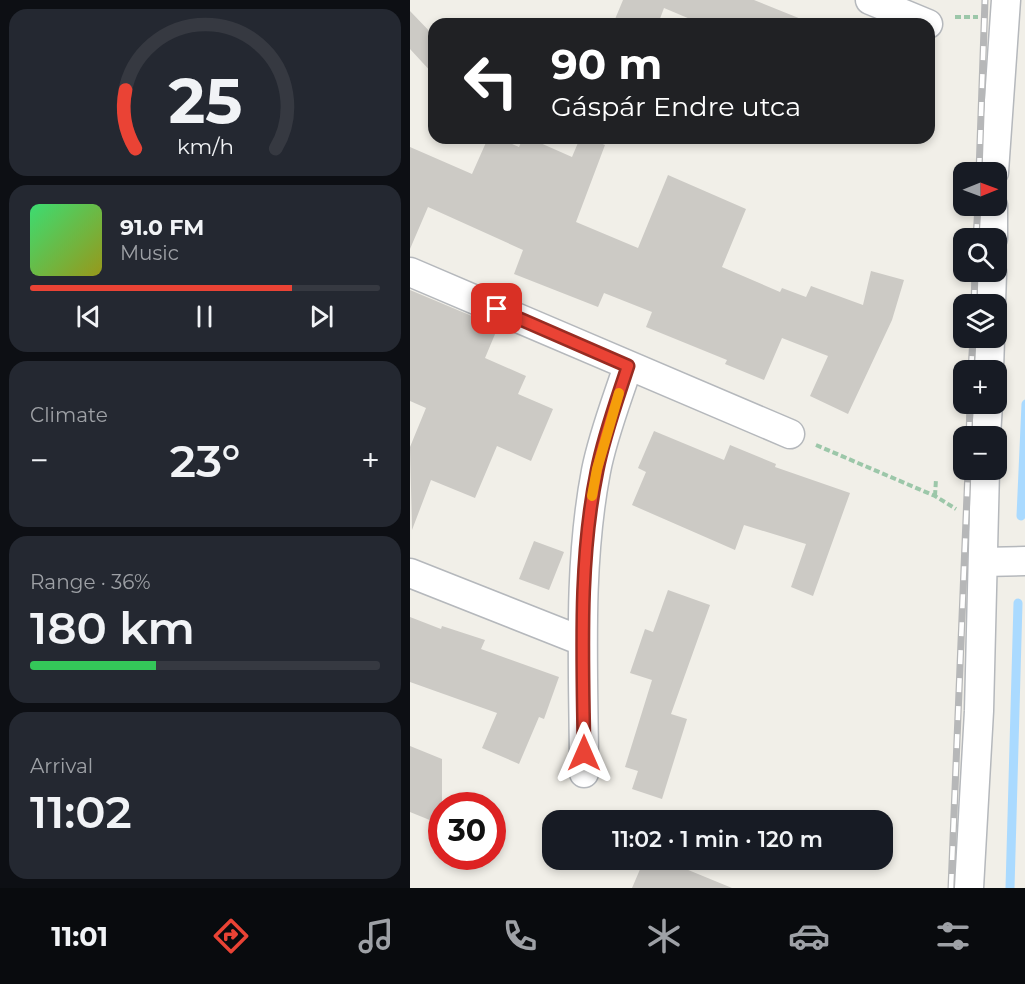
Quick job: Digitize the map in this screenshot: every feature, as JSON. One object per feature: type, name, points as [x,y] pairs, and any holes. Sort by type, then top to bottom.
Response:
[{"type":"street","points":[[870,0],[920,18]]},
{"type":"street","points":[[995,162],[1006,8]]},
{"type":"street","points":[[410,272],[790,434]]},
{"type":"street","points":[[584,773],[582,641],[593,492],[603,445],[628,366]]},
{"type":"street","points":[[969,888],[979,711],[985,480]]},
{"type":"street","points":[[983,562],[1025,561]]},
{"type":"street","points":[[410,573],[582,641]]},
{"type":"path","points":[[935,23],[1006,8]]},
{"type":"path","points":[[790,434],[935,496],[936,479]]},
{"type":"building","points":[[623,0],[754,0],[799,18],[688,18],[664,8],[660,18],[616,18]]},
{"type":"building","points":[[410,11],[428,30],[428,68],[410,49]]},
{"type":"building","points":[[485,144],[512,144],[519,147],[520,144],[543,144],[572,157],[577,144],[603,144],[605,145],[576,222],[638,248],[668,175],[746,209],[722,267],[780,292],[782,288],[806,297],[811,286],[863,305],[871,271],[904,280],[892,320],[848,414],[810,396],[828,356],[782,338],[764,380],[725,364],[727,360],[646,327],[652,312],[604,293],[598,307],[514,274],[523,250],[428,207],[410,249],[410,147],[472,174]]},
{"type":"building","points":[[410,290],[498,327],[485,358],[526,376],[518,394],[553,409],[531,461],[497,446],[475,498],[431,480],[412,530],[410,447],[426,408],[410,401]]},
{"type":"building","points":[[654,431],[724,460],[730,445],[776,464],[775,467],[850,493],[813,596],[791,587],[806,544],[744,525],[735,550],[632,505],[646,472],[638,468]]},
{"type":"building","points":[[534,541],[564,552],[549,590],[519,579]]},
{"type":"building","points":[[668,590],[710,605],[671,714],[687,719],[662,799],[632,789],[638,771],[625,767],[652,680],[630,673],[645,629],[653,632]]},
{"type":"building","points":[[410,617],[441,629],[442,626],[485,640],[481,649],[559,677],[544,719],[539,717],[519,764],[482,748],[497,713],[410,682]]},
{"type":"building","points":[[410,746],[442,759],[442,792],[428,792],[428,819],[410,812]]},
{"type":"building","points":[[640,870],[688,870],[732,888],[632,888]]},
{"type":"waterway","points":[[1021,516],[1026,404]]},
{"type":"waterway","points":[[1010,888],[1018,603]]},
{"type":"railway","points":[[979,162],[985,0]]},
{"type":"railway","points":[[977,216],[977,228]]},
{"type":"railway","points":[[974,294],[975,282]]},
{"type":"railway","points":[[972,348],[972,360]]},
{"type":"railway","points":[[969,426],[970,414]]},
{"type":"railway","points":[[951,888],[968,480]]},
{"type":"slow traffic","points":[[592,496],[603,445],[619,393]]},
{"type":"route","points":[[497,309],[628,366],[603,445],[593,492],[582,622],[584,753]]}]
